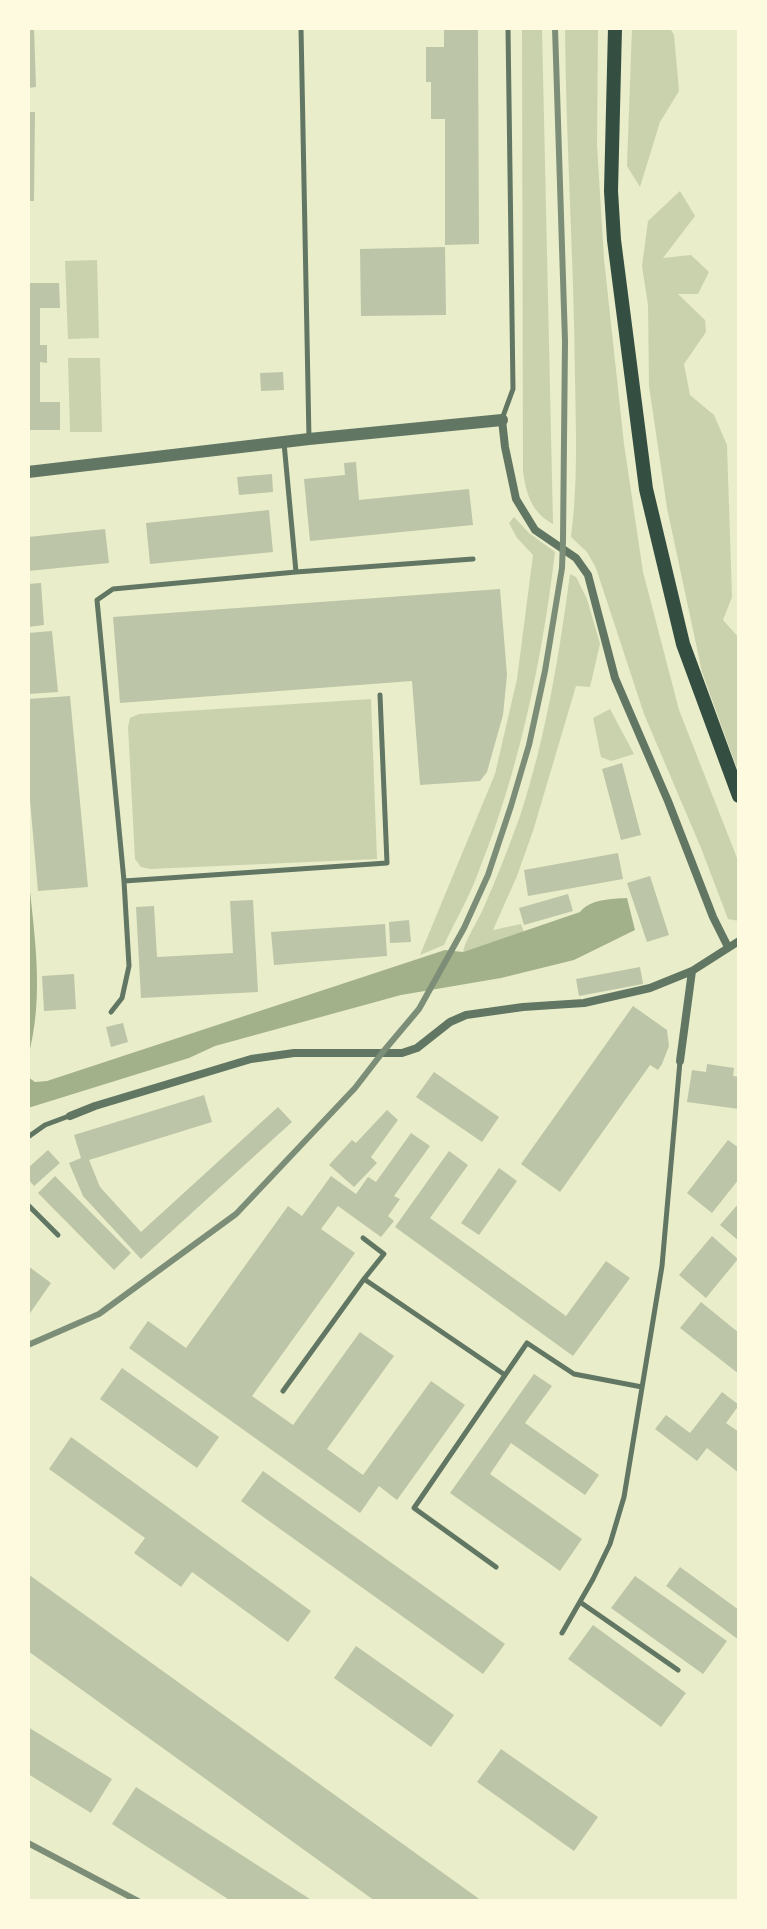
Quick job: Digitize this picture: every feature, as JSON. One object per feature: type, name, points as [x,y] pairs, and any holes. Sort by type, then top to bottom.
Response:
[{"type":"main road","points":[[615,28],[611,191],[614,240],[646,489],[683,644],[739,796]]},
{"type":"street","points":[[28,472],[502,420],[516,499],[535,530],[576,558],[588,575],[615,678],[728,947]]},
{"type":"street","points":[[70,1116],[251,1059],[294,1053],[402,1053],[417,1048],[450,1022],[466,1015],[584,1003],[650,988],[692,971],[739,941]]},
{"type":"street","points":[[680,1061],[692,971]]},
{"type":"lane","points":[[301,28],[309,439]]},
{"type":"lane","points":[[502,420],[513,389],[508,28]]},
{"type":"lane","points":[[284,442],[296,572]]},
{"type":"lane","points":[[111,1012],[122,998],[129,966],[124,881],[97,600],[113,589],[473,559]]},
{"type":"lane","points":[[124,881],[387,863],[380,695]]},
{"type":"lane","points":[[562,1633],[610,1544],[624,1497],[662,1266],[680,1061]]},
{"type":"lane","points":[[28,1137],[45,1125],[70,1116]]},
{"type":"lane","points":[[28,1205],[58,1235]]},
{"type":"lane","points":[[283,1391],[384,1254],[363,1238]]},
{"type":"lane","points":[[364,1279],[505,1375]]},
{"type":"lane","points":[[496,1567],[414,1508],[527,1343],[574,1374],[642,1387]]},
{"type":"lane","points":[[580,1602],[678,1670]]},
{"type":"shaded area","points":[[522,28],[542,28],[553,524],[531,502],[523,471]]},
{"type":"shaded area","points":[[565,28],[598,28],[597,145],[604,259],[624,444],[643,572],[679,710],[739,863],[739,921],[728,919],[644,714],[596,568],[587,552],[571,537],[576,438]]},
{"type":"shaded area","points":[[632,28],[670,28],[674,35],[679,91],[660,122],[640,187],[627,166]]},
{"type":"shaded area","points":[[680,191],[695,216],[663,258],[691,255],[709,272],[698,294],[678,294],[705,320],[706,332],[684,364],[690,395],[714,415],[727,445],[732,597],[723,620],[739,638],[739,774],[702,672],[667,508],[649,386],[648,305],[642,266],[648,221]]},
{"type":"shaded area","points":[[97,260],[99,338],[68,339],[65,261]]},
{"type":"shaded area","points":[[68,358],[100,358],[102,432],[70,432]]},
{"type":"shaded area","points":[[514,517],[529,533],[555,552],[536,675],[506,795],[474,882],[444,945],[420,955],[495,774],[517,679],[533,555],[517,538],[509,523]]},
{"type":"shaded area","points":[[570,574],[576,577],[587,599],[600,644],[590,687],[576,686],[533,831],[493,930],[521,924],[524,932],[463,952],[503,862],[529,786],[551,696]]},
{"type":"shaded area","points":[[371,699],[377,859],[150,869],[141,867],[135,859],[130,718],[139,714]]},
{"type":"shaded area","points":[[610,709],[634,754],[611,761],[601,757],[593,718]]},
{"type":"shaded area","points":[[28,872],[37,988],[28,1057]]},
{"type":"shaded area","points":[[627,898],[635,930],[574,960],[501,978],[401,995],[215,1046],[189,1058],[28,1108],[28,1077],[35,1082],[47,1081],[445,950],[463,952],[580,912],[595,902]]},
{"type":"building","points":[[28,28],[34,28],[36,87],[28,88]]},
{"type":"building","points":[[444,28],[478,28],[479,244],[445,245],[445,119],[431,119],[431,82],[426,82],[426,47],[444,47]]},
{"type":"building","points":[[28,112],[35,112],[34,201],[28,201]]},
{"type":"building","points":[[445,247],[446,315],[361,316],[360,249]]},
{"type":"building","points":[[28,283],[59,283],[60,308],[40,308],[40,345],[47,345],[47,363],[40,362],[40,402],[60,402],[60,430],[28,430]]},
{"type":"building","points":[[283,372],[284,390],[261,391],[260,373]]},
{"type":"building","points":[[356,462],[359,500],[469,489],[473,525],[310,541],[304,479],[345,475],[344,463]]},
{"type":"building","points":[[272,474],[273,492],[239,495],[237,477]]},
{"type":"building","points":[[269,510],[273,552],[150,564],[146,523]]},
{"type":"building","points":[[105,529],[109,563],[28,571],[28,537]]},
{"type":"building","points":[[41,583],[44,625],[28,627],[28,584]]},
{"type":"building","points":[[500,589],[507,675],[503,715],[487,772],[480,781],[420,785],[412,681],[120,703],[113,617]]},
{"type":"building","points":[[52,631],[58,692],[28,694],[28,633]]},
{"type":"building","points":[[70,696],[88,887],[38,891],[28,778],[28,699]]},
{"type":"building","points":[[622,763],[641,835],[621,840],[602,769]]},
{"type":"building","points":[[618,853],[623,879],[528,896],[524,870]]},
{"type":"building","points":[[650,876],[669,935],[647,942],[627,883]]},
{"type":"building","points":[[568,894],[573,911],[524,925],[519,908]]},
{"type":"building","points":[[253,900],[258,992],[141,998],[136,907],[154,906],[157,957],[233,953],[230,901]]},
{"type":"building","points":[[409,920],[411,942],[390,943],[389,922]]},
{"type":"building","points":[[385,924],[387,956],[274,965],[271,932]]},
{"type":"building","points":[[640,967],[643,984],[579,996],[576,979]]},
{"type":"building","points":[[74,974],[76,1009],[44,1011],[42,976]]},
{"type":"building","points":[[633,1006],[667,1030],[669,1046],[662,1064],[658,1070],[650,1065],[560,1192],[521,1164]]},
{"type":"building","points":[[123,1023],[128,1042],[111,1047],[106,1027]]},
{"type":"building","points":[[707,1064],[734,1068],[733,1076],[739,1077],[739,1109],[687,1102],[692,1070],[706,1072]]},
{"type":"building","points":[[434,1072],[499,1117],[482,1142],[416,1097]]},
{"type":"building","points":[[204,1095],[212,1122],[89,1160],[100,1187],[141,1232],[278,1107],[292,1122],[141,1259],[83,1196],[69,1163],[81,1158],[74,1135]]},
{"type":"building","points":[[387,1110],[398,1120],[371,1157],[377,1163],[354,1187],[329,1165],[352,1140],[356,1143]]},
{"type":"building","points":[[411,1133],[430,1146],[394,1196],[400,1199],[388,1216],[394,1221],[381,1237],[338,1206],[321,1229],[355,1253],[252,1396],[293,1425],[360,1332],[394,1356],[327,1449],[363,1475],[431,1381],[465,1405],[397,1500],[379,1486],[360,1513],[129,1348],[148,1321],[186,1348],[288,1206],[302,1216],[331,1176],[356,1194],[368,1177],[376,1182]]},
{"type":"building","points":[[728,1140],[739,1148],[739,1179],[712,1213],[687,1193]]},
{"type":"building","points":[[48,1150],[60,1163],[34,1186],[28,1179],[28,1168]]},
{"type":"building","points":[[449,1151],[468,1165],[430,1218],[566,1316],[606,1261],[630,1278],[573,1356],[395,1227]]},
{"type":"building","points":[[499,1168],[517,1181],[479,1235],[461,1223]]},
{"type":"building","points":[[55,1176],[131,1253],[114,1270],[38,1193]]},
{"type":"building","points":[[739,1203],[739,1241],[720,1225]]},
{"type":"building","points":[[712,1236],[738,1259],[706,1298],[679,1275]]},
{"type":"building","points":[[28,1266],[51,1283],[28,1316]]},
{"type":"building","points":[[701,1302],[739,1333],[739,1374],[680,1328]]},
{"type":"building","points":[[122,1368],[219,1437],[197,1468],[100,1399]]},
{"type":"building","points":[[534,1374],[552,1386],[525,1423],[599,1475],[585,1495],[511,1443],[490,1474],[582,1539],[560,1571],[450,1493]]},
{"type":"building","points":[[722,1392],[739,1405],[726,1423],[739,1432],[739,1473],[707,1448],[697,1461],[655,1429],[666,1415],[690,1433]]},
{"type":"building","points":[[71,1437],[311,1611],[288,1642],[192,1572],[181,1587],[134,1553],[145,1538],[49,1469]]},
{"type":"building","points":[[263,1471],[505,1644],[483,1674],[241,1501]]},
{"type":"building","points":[[680,1567],[739,1610],[739,1640],[666,1586]]},
{"type":"building","points":[[28,1574],[482,1901],[375,1901],[28,1651]]},
{"type":"building","points":[[635,1576],[727,1641],[703,1674],[611,1608]]},
{"type":"building","points":[[593,1625],[686,1693],[661,1727],[568,1659]]},
{"type":"building","points":[[356,1646],[454,1715],[431,1747],[334,1678]]},
{"type":"building","points":[[28,1727],[112,1779],[91,1813],[28,1774]]},
{"type":"building","points":[[501,1749],[598,1817],[574,1851],[477,1782]]},
{"type":"building","points":[[136,1787],[313,1901],[231,1901],[112,1824]]},
{"type":"railway","points":[[28,1345],[99,1314],[236,1214],[355,1088],[419,1009],[464,928],[488,875],[529,745],[562,568],[565,341],[555,28]]},
{"type":"railway","points":[[28,1843],[138,1901]]}]
